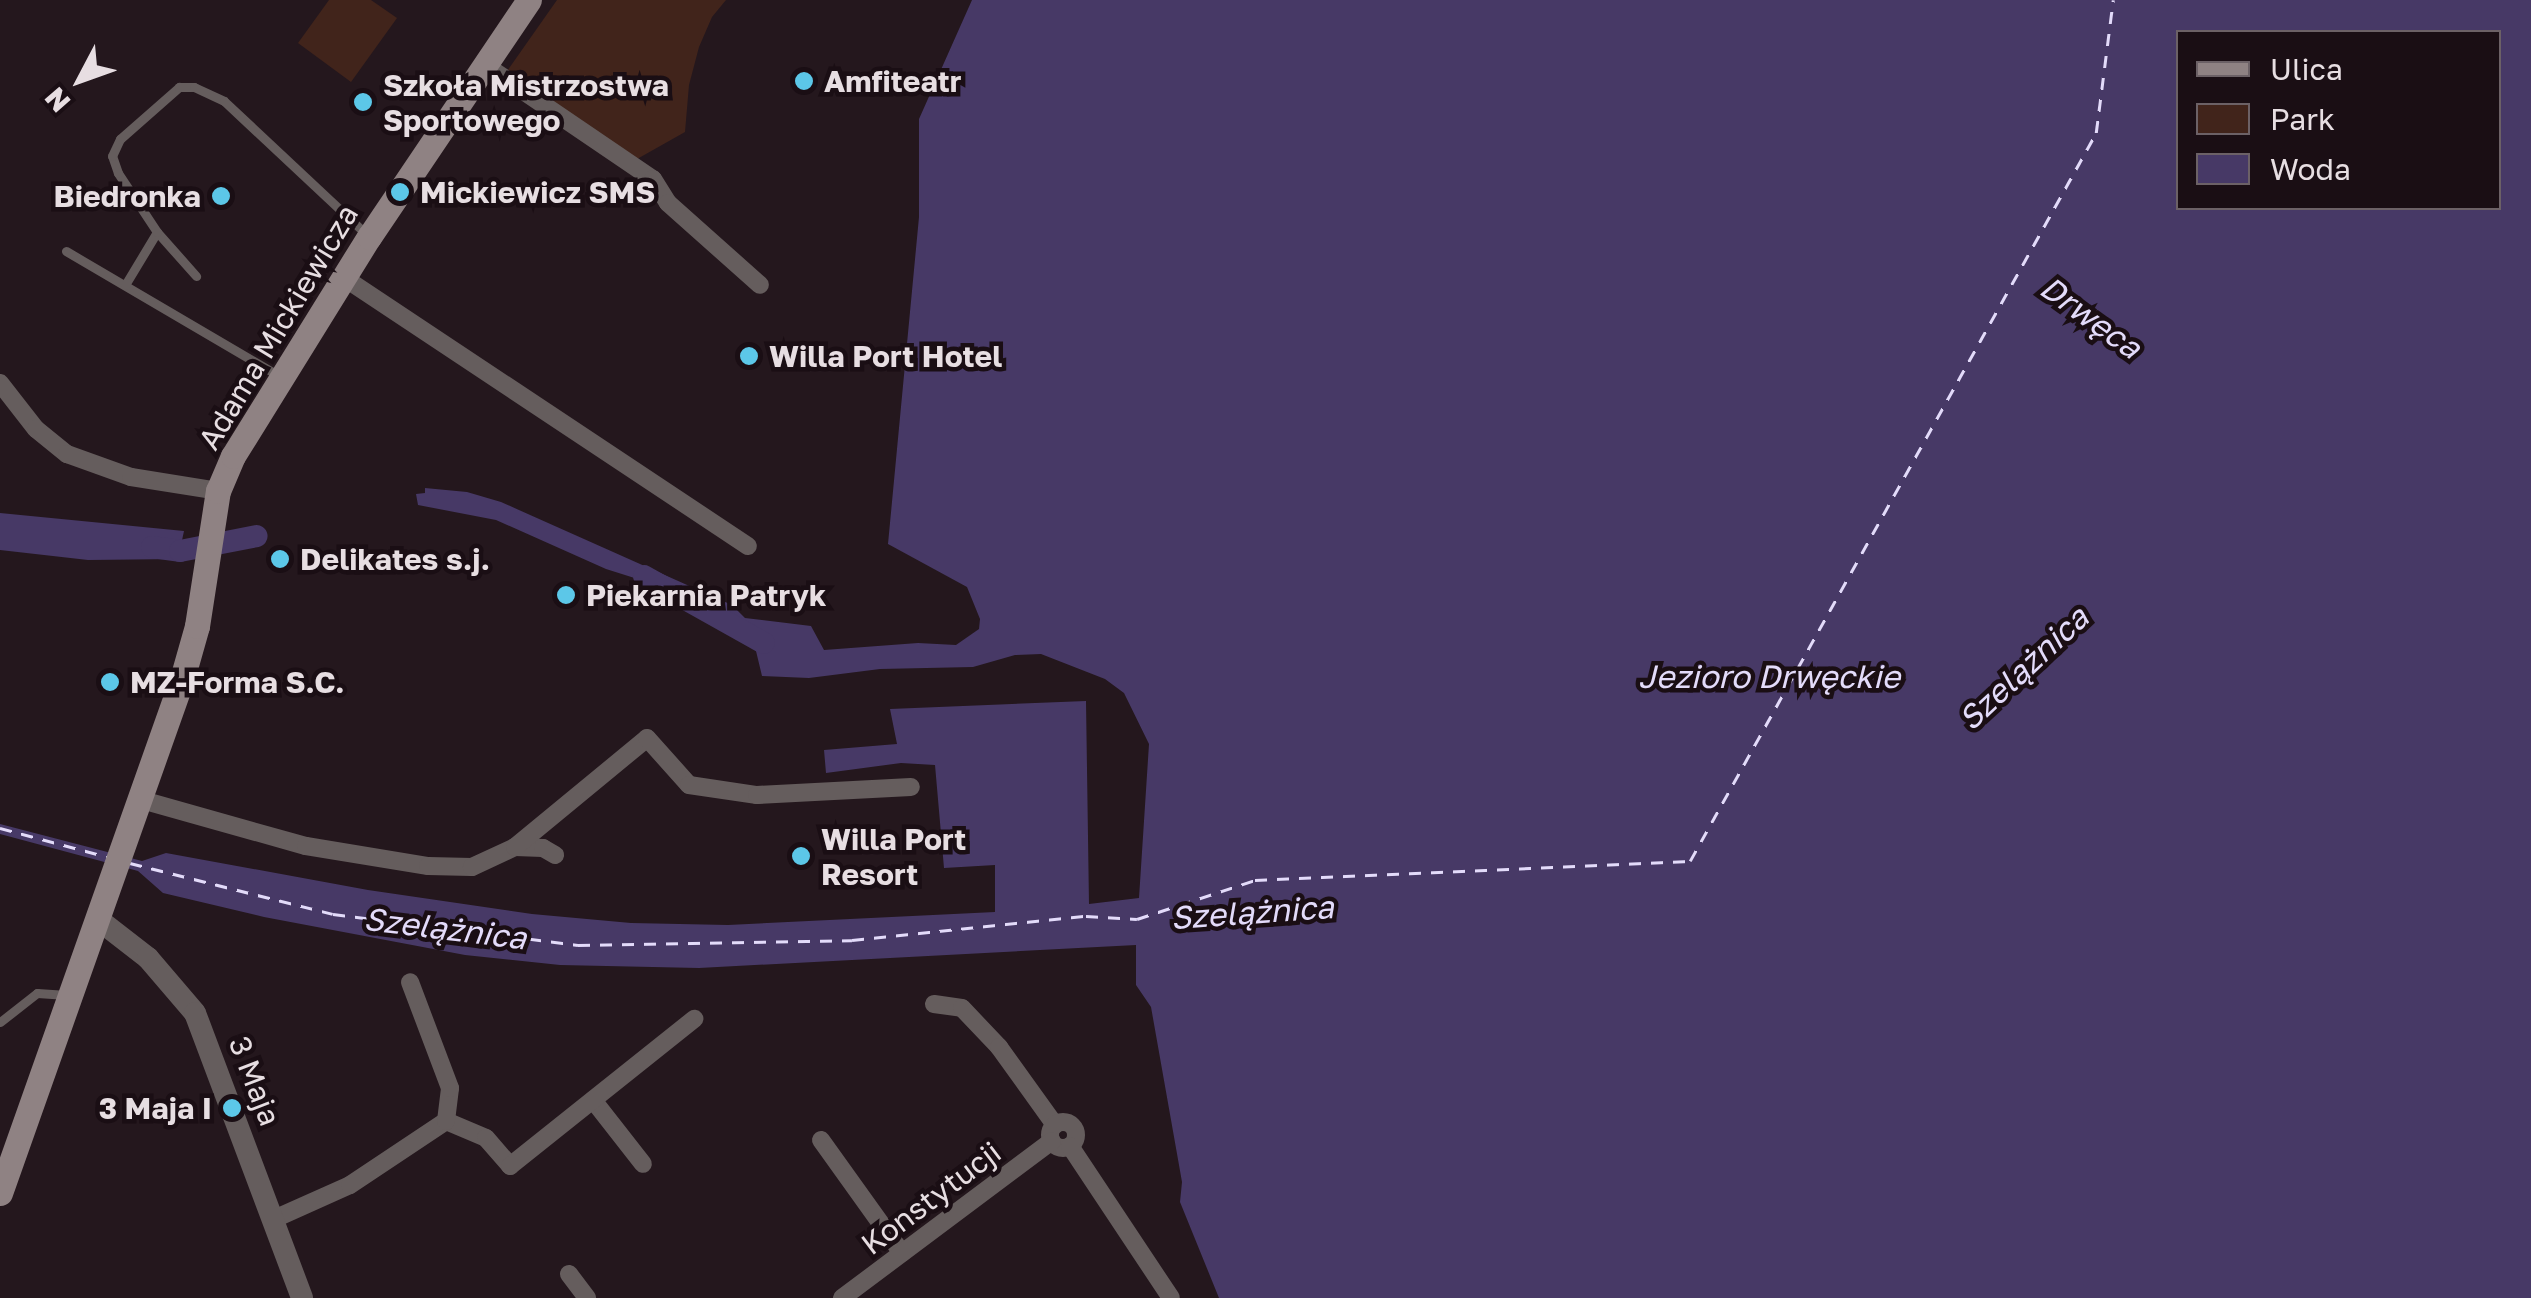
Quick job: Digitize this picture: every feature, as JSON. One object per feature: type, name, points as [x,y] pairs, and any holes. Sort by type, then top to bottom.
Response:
[{"type":"main road","name":"Adama Mickiewicza","points":[[0,1193],[140,808],[192,644],[218,492],[241,441],[280,376],[528,0]]},
{"type":"street","points":[[486,66],[653,178],[668,203],[760,284]]},
{"type":"street","points":[[343,278],[748,546]]},
{"type":"street","points":[[0,383],[36,429],[67,454],[131,477],[218,492]]},
{"type":"street","points":[[140,808],[306,846],[428,866],[472,867],[514,847],[647,738],[690,785],[758,795],[910,787]]},
{"type":"street","points":[[514,847],[530,846],[556,855]]},
{"type":"street","name":"3 Maja","points":[[99,920],[148,958],[195,1012],[302,1298]]},
{"type":"street","points":[[274,1219],[350,1185],[446,1121],[450,1088],[410,982]]},
{"type":"street","points":[[934,1004],[962,1008],[999,1047],[1172,1298]]},
{"type":"street","points":[[446,1121],[486,1138],[510,1166],[694,1018]]},
{"type":"street","points":[[592,1100],[643,1164]]},
{"type":"street","name":"Konstytucji","points":[[842,1298],[1059,1137]]},
{"type":"street","points":[[822,1140],[902,1253]]},
{"type":"street","points":[[568,1274],[587,1298]]},
{"type":"lane","points":[[196,276],[157,232],[118,173],[112,156],[120,140],[179,88],[194,87],[224,101],[370,237]]},
{"type":"lane","points":[[125,285],[157,232]]},
{"type":"lane","points":[[66,251],[280,376]]},
{"type":"lane","points":[[0,1022],[37,992],[72,996]]},
{"type":"green space","points":[[329,0],[371,0],[397,18],[351,82],[298,43]]},
{"type":"green space","points":[[557,0],[726,0],[712,17],[699,47],[689,85],[685,132],[630,163],[503,77]]},
{"type":"water","name":"Jezioro Drwęckie","points":[[972,0],[2531,0],[2531,1298],[1219,1298],[1180,1202],[1182,1182],[1151,1007],[1136,985],[1136,945],[699,968],[560,965],[465,955],[264,917],[163,893],[138,871],[0,834],[0,824],[142,861],[166,853],[368,890],[532,914],[631,923],[728,925],[995,912],[995,865],[944,868],[935,765],[901,763],[826,773],[824,750],[897,744],[890,709],[1086,701],[1089,904],[1139,898],[1149,744],[1124,693],[1105,679],[1041,654],[1015,655],[973,667],[880,669],[809,678],[762,676],[756,651],[737,636],[741,625],[682,593],[606,569],[496,520],[418,505],[416,494],[425,493],[425,488],[467,492],[501,502],[732,605],[745,618],[811,626],[824,650],[918,643],[956,645],[979,629],[980,619],[967,587],[888,544],[919,217],[919,119]]},
{"type":"water","points":[[0,513],[184,531],[178,559],[88,560],[0,550]]},
{"type":"waterway","points":[[152,547],[180,551],[257,536]]},
{"type":"waterway","points":[[644,576],[764,643]]},
{"type":"ferry route","points":[[130,863],[333,914],[578,945],[852,940],[1086,916],[1137,919],[1255,880],[1690,861],[2096,133],[2113,0]]},
{"type":"ferry route","points":[[0,828],[108,857]]},
{"type":"place","name":"Amfiteatr","points":[[804,81]]},
{"type":"place","name":"Szkoła Mistrzostwa Sportowego","points":[[363,102]]},
{"type":"place","name":"Mickiewicz SMS","points":[[400,192]]},
{"type":"place","name":"Biedronka","points":[[221,196]]},
{"type":"place","name":"Willa Port Hotel","points":[[749,356]]},
{"type":"place","name":"Delikates s.j.","points":[[280,559]]},
{"type":"place","name":"Piekarnia Patryk","points":[[566,595]]},
{"type":"place","name":"MZ-Forma S.C.","points":[[110,682]]},
{"type":"place","name":"Willa Port Resort","points":[[801,856]]},
{"type":"place","name":"3 Maja I","points":[[232,1108]]},
{"type":"water label","name":"Drwęca","points":[[2091,317]]},
{"type":"water label","name":"Szelążnica","points":[[2023,668]]},
{"type":"water label","name":"Szelążnica","points":[[1252,912]]},
{"type":"water label","name":"Szelążnica","points":[[445,928]]}]
